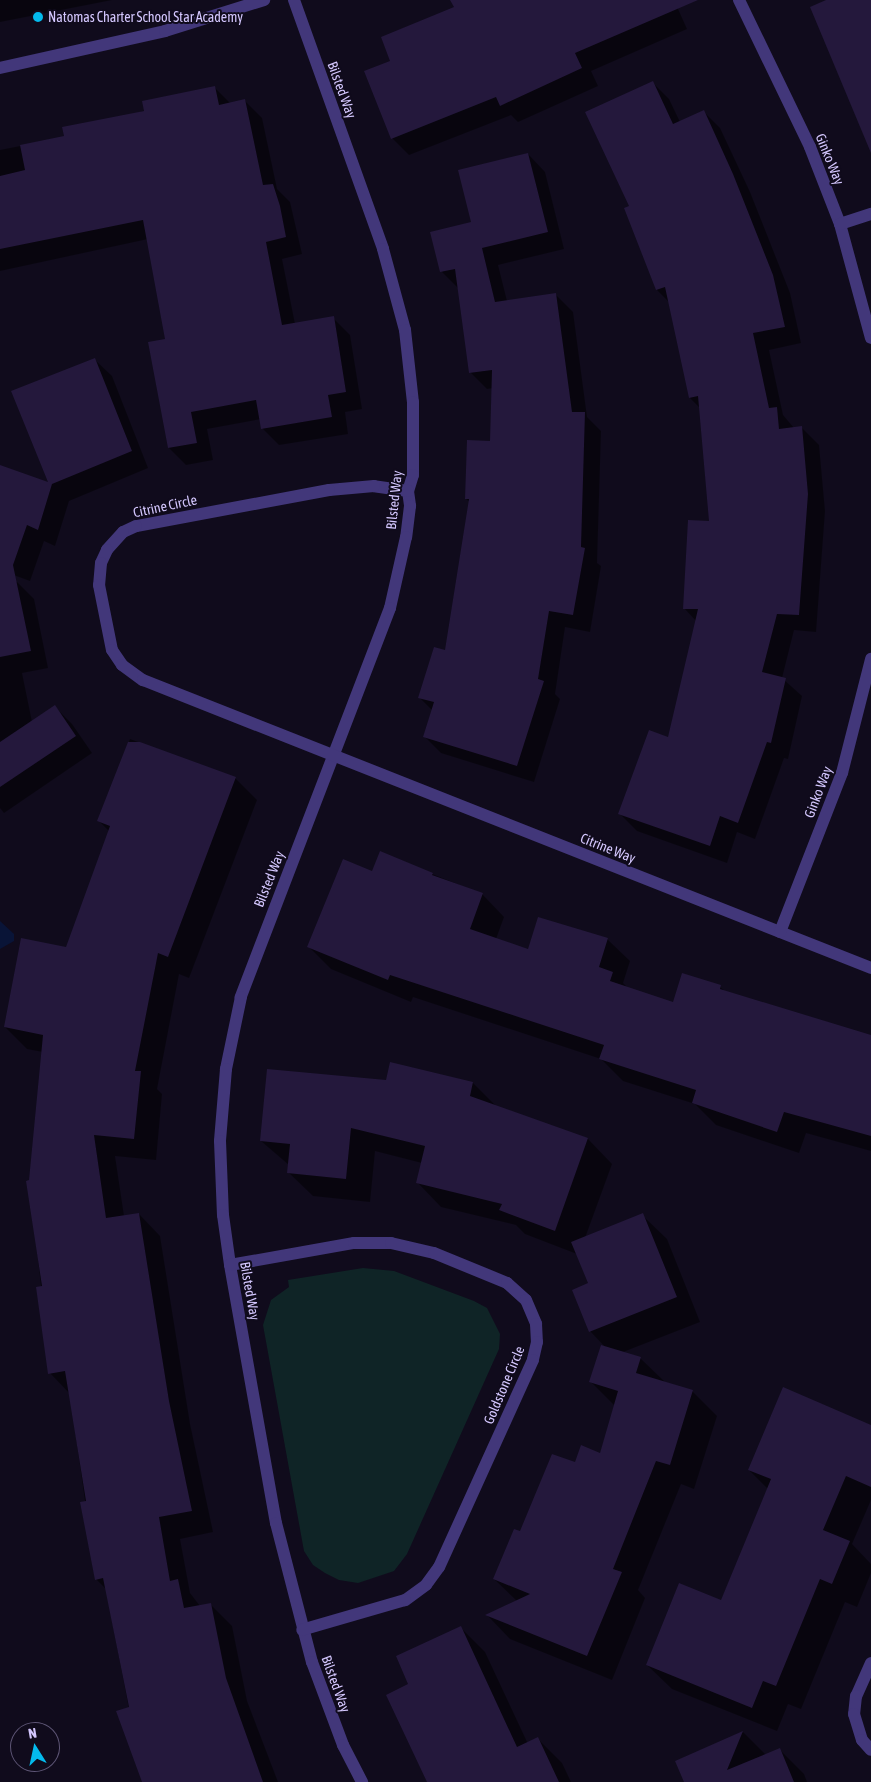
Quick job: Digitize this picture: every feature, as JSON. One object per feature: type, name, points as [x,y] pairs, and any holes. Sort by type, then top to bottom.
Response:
[{"type":"street","points":[[0,68],[165,31],[264,0]]},
{"type":"street","name":"Bilsted Way","points":[[294,0],[383,249],[404,330],[413,402],[413,475],[408,491],[410,506],[406,537],[390,608],[258,947],[241,998],[230,1051],[220,1142],[223,1215],[230,1266],[276,1523],[302,1630],[343,1745],[362,1782]]},
{"type":"street","name":"Ginko Way","points":[[739,0],[810,147],[840,224],[871,338]]},
{"type":"street","points":[[840,224],[871,214]]},
{"type":"street","name":"Citrine Circle","points":[[333,756],[143,680],[122,665],[110,641],[99,585],[101,563],[107,550],[123,532],[136,526],[329,490],[374,486],[408,491]]},
{"type":"street","name":"Ginko Way","points":[[780,932],[842,772],[871,658]]},
{"type":"street","name":"Citrine Way","points":[[333,756],[871,968]]},
{"type":"street","name":"Goldstone Circle","points":[[230,1266],[354,1243],[391,1243],[434,1253],[507,1284],[526,1300],[536,1324],[537,1342],[533,1360],[439,1567],[426,1585],[406,1600],[302,1630]]},
{"type":"street","points":[[871,1663],[856,1696],[854,1714],[862,1740],[871,1750]]},
{"type":"green space","points":[[363,1268],[394,1271],[474,1301],[487,1308],[500,1334],[499,1349],[407,1554],[394,1571],[358,1583],[339,1580],[325,1573],[313,1565],[304,1551],[263,1325],[271,1300],[289,1287],[288,1280]]},
{"type":"water","points":[[0,921],[14,934],[14,941],[0,949]]},
{"type":"building","points":[[450,0],[698,0],[575,53],[582,68],[500,106],[496,97],[391,139],[364,71],[390,61],[381,37],[454,7]]},
{"type":"building","points":[[826,0],[871,0],[871,153],[810,7]]},
{"type":"building","points":[[653,81],[673,124],[704,110],[733,174],[773,275],[785,327],[753,333],[769,408],[777,407],[779,429],[802,426],[808,494],[799,615],[777,614],[762,672],[786,678],[771,743],[767,742],[738,823],[720,816],[710,846],[618,814],[649,730],[668,737],[698,609],[683,609],[688,520],[709,521],[698,396],[689,398],[665,287],[656,290],[624,208],[629,206],[585,112]]},
{"type":"building","points":[[215,86],[219,105],[245,99],[263,185],[273,184],[280,206],[286,237],[266,242],[282,325],[334,316],[346,392],[328,395],[332,417],[261,429],[256,400],[191,412],[197,443],[168,448],[148,342],[165,339],[143,220],[0,249],[0,176],[25,170],[20,145],[64,136],[62,127],[144,111],[142,101]]},
{"type":"building","points":[[528,153],[548,232],[482,248],[495,302],[556,293],[572,412],[585,412],[581,547],[585,548],[573,615],[549,611],[538,679],[544,681],[517,766],[423,737],[434,702],[418,698],[434,647],[445,650],[469,499],[465,499],[467,440],[490,441],[492,370],[469,373],[455,269],[440,272],[430,232],[471,222],[458,170]]},
{"type":"building","points":[[95,358],[132,451],[52,484],[38,530],[27,525],[13,565],[31,651],[0,657],[0,465],[48,482],[11,391]]},
{"type":"building","points":[[55,705],[76,736],[0,787],[0,742]]},
{"type":"building","points":[[128,742],[140,742],[236,777],[168,957],[158,953],[135,1071],[141,1071],[134,1139],[94,1135],[106,1218],[139,1213],[169,1401],[192,1511],[159,1517],[170,1581],[178,1579],[184,1608],[211,1603],[226,1678],[263,1782],[142,1782],[116,1711],[129,1707],[103,1578],[95,1580],[80,1502],[86,1501],[65,1371],[48,1374],[36,1287],[42,1286],[26,1181],[29,1180],[43,1035],[4,1027],[21,938],[66,947],[110,826],[97,821]]},
{"type":"building","points":[[380,851],[433,873],[432,875],[483,893],[470,929],[528,949],[538,917],[608,938],[599,967],[613,972],[610,981],[673,1002],[682,973],[721,985],[720,989],[871,1035],[871,1136],[784,1112],[777,1132],[692,1103],[696,1090],[599,1059],[604,1045],[390,975],[388,980],[307,947],[343,859],[372,871]]},
{"type":"building","points":[[390,1062],[473,1082],[470,1096],[588,1138],[555,1231],[499,1210],[502,1204],[416,1183],[425,1146],[351,1128],[346,1179],[287,1173],[290,1144],[260,1141],[267,1069],[386,1080]]},
{"type":"building","points":[[643,1213],[677,1297],[589,1332],[572,1290],[588,1283],[571,1242]]},
{"type":"building","points":[[601,1345],[641,1357],[636,1373],[693,1390],[670,1465],[656,1461],[613,1569],[622,1572],[587,1656],[485,1615],[530,1594],[493,1579],[514,1529],[520,1531],[552,1454],[575,1462],[581,1445],[600,1453],[618,1391],[589,1382]]},
{"type":"building","points":[[783,1387],[871,1425],[871,1487],[846,1476],[823,1530],[850,1541],[832,1584],[820,1579],[776,1686],[763,1681],[752,1708],[646,1665],[679,1583],[721,1600],[771,1479],[748,1470]]},
{"type":"building","points":[[461,1626],[517,1747],[538,1737],[559,1782],[427,1782],[386,1695],[408,1684],[396,1656]]},
{"type":"building","points":[[743,1731],[727,1770],[780,1748],[794,1782],[684,1782],[675,1761]]},
{"type":"place","name":"Natomas Charter School Star Academy","points":[[38,17]]}]
